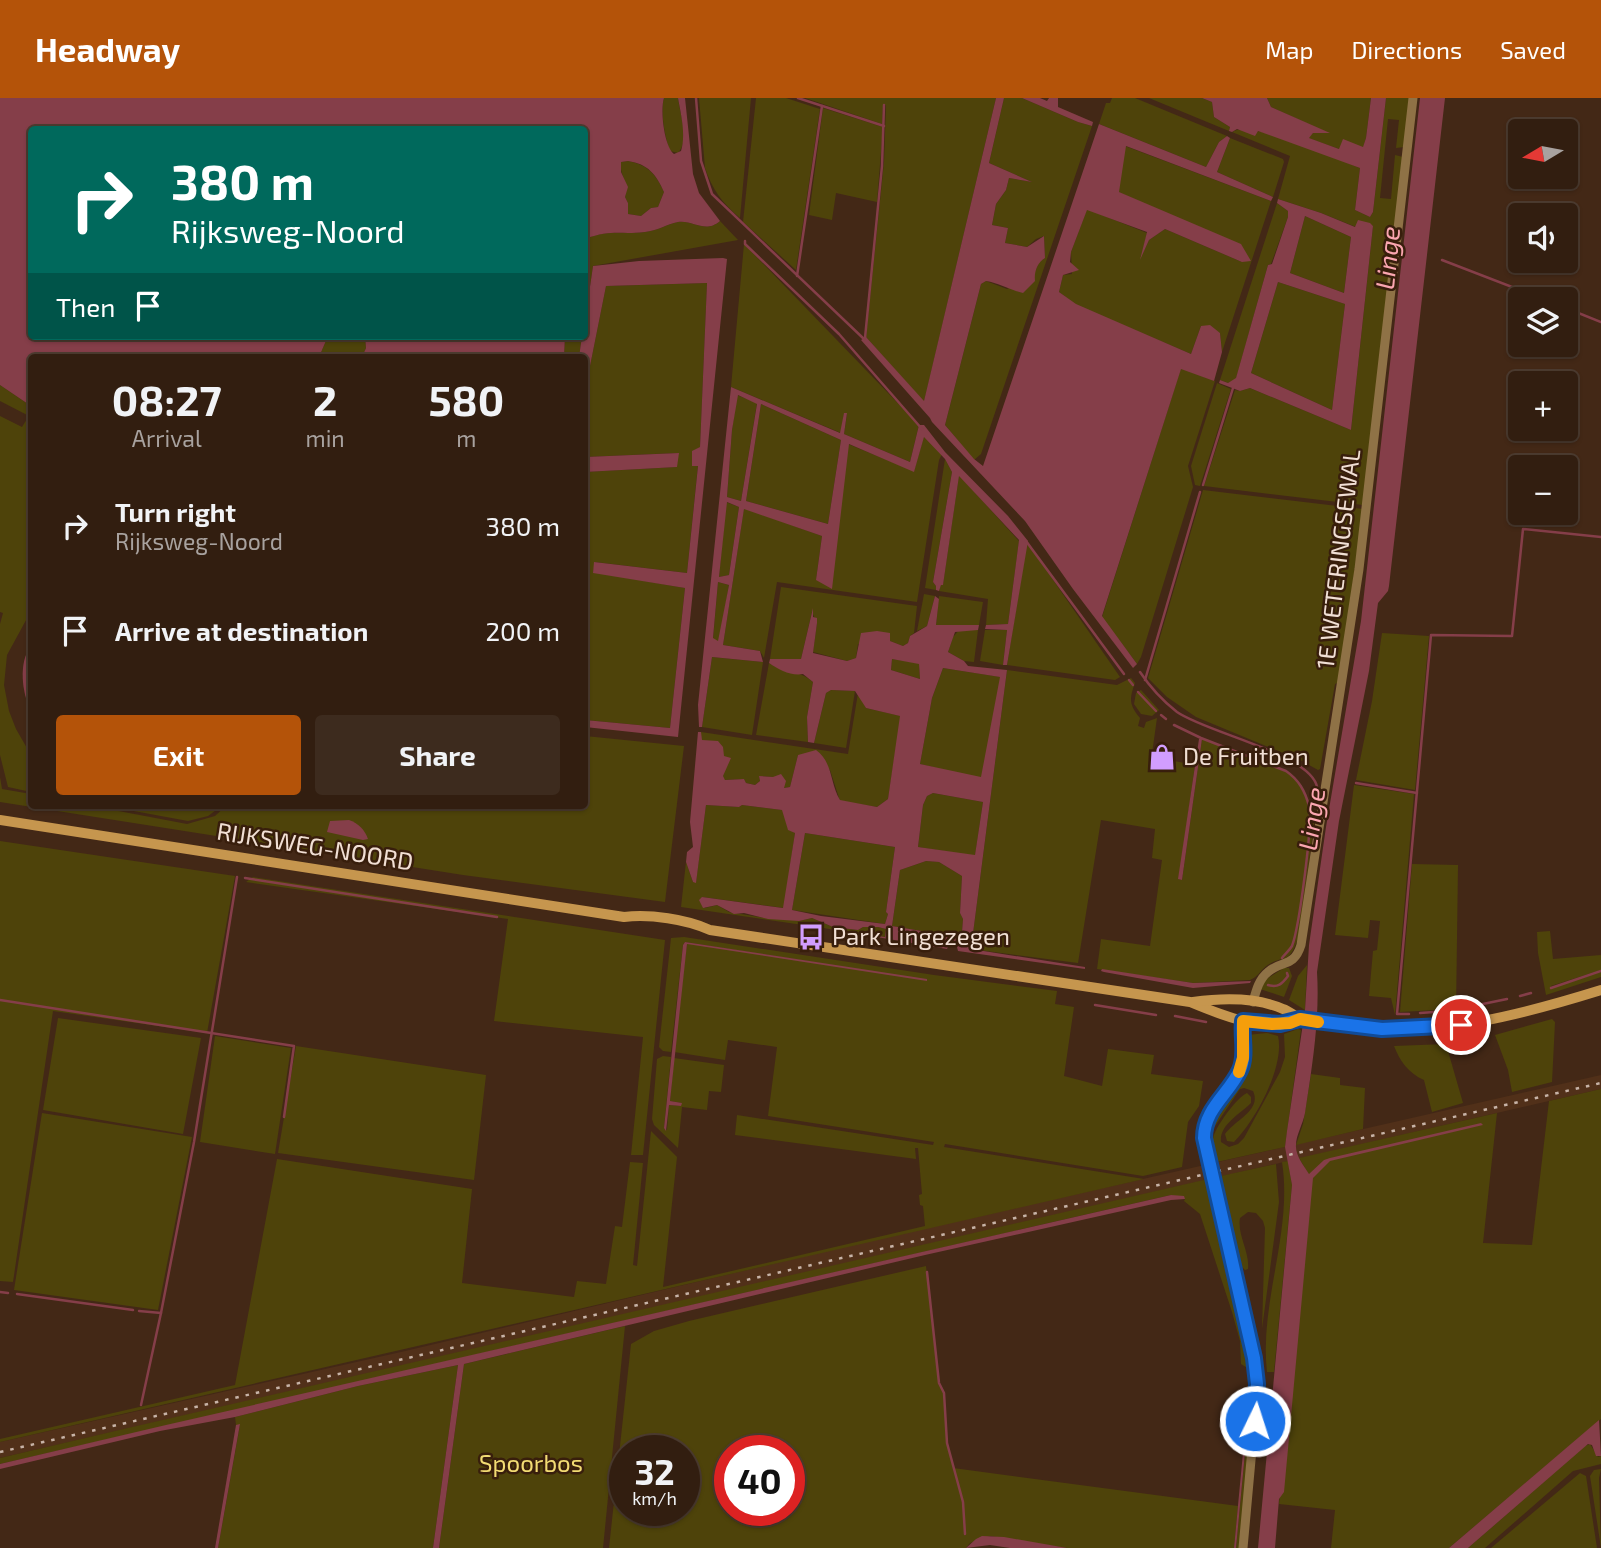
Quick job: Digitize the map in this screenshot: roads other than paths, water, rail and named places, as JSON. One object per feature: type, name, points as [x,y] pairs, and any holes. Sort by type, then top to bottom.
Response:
[{"type":"main road","name":"RIJKSWEG-NOORD","points":[[0,820],[624,916],[649,924],[710,930],[1190,1002],[1254,1002],[1282,1008],[1301,1019],[1382,1029],[1461,1025],[1601,990]]},
{"type":"main road","points":[[1227,1018],[1225,1009],[1234,1000]]},
{"type":"main road","name":"RIJKSWEG-NOORD","points":[[1190,1002],[1227,1018],[1243,1021],[1290,1023],[1301,1019]]},
{"type":"main road","points":[[1263,1023],[1272,1016],[1270,1005]]},
{"type":"street","name":"1E WETERINGSEWAL","points":[[1254,1002],[1264,976],[1272,969],[1289,962],[1301,945],[1357,583],[1413,98]]},
{"type":"street","points":[[1243,1021],[1242,1064],[1207,1119],[1204,1131],[1214,1187],[1257,1373],[1243,1548]]},
{"type":"waterway","points":[[696,98],[701,161],[712,194],[864,339]]},
{"type":"waterway","points":[[798,98],[884,126]]},
{"type":"waterway","points":[[865,338],[882,166],[884,105]]},
{"type":"waterway","points":[[797,276],[822,106]]},
{"type":"waterway","points":[[745,241],[745,244],[839,334],[922,429]]},
{"type":"waterway","points":[[1442,260],[1512,287]]},
{"type":"waterway","points":[[1578,313],[1601,322]]},
{"type":"waterway","points":[[1203,485],[1233,388]]},
{"type":"waterway","points":[[1145,680],[1200,492]]},
{"type":"waterway","points":[[1409,1014],[1397,1014],[1431,635],[1512,636],[1523,529],[1601,537]]},
{"type":"waterway","points":[[1026,541],[1124,674]]},
{"type":"waterway","name":"Linge","points":[[1140,672],[1157,694],[1177,712],[1297,764],[1310,775],[1317,787]]},
{"type":"waterway","points":[[1129,680],[1133,685]]},
{"type":"waterway","points":[[1138,692],[1156,711]]},
{"type":"waterway","points":[[1161,715],[1166,719]]},
{"type":"waterway","name":"Linge","points":[[1174,725],[1286,771],[1295,778],[1303,791],[1310,817],[1305,876],[1295,936],[1292,946],[1282,958]]},
{"type":"waterway","points":[[1356,783],[1417,793]]},
{"type":"waterway","points":[[139,1311],[161,1313],[194,1142],[237,877]]},
{"type":"waterway","points":[[245,878],[497,917]]},
{"type":"waterway","points":[[1551,988],[1601,971]]},
{"type":"waterway","points":[[1268,985],[1280,985],[1288,976],[1287,973]]},
{"type":"waterway","points":[[1520,996],[1531,993]]},
{"type":"waterway","points":[[1420,1013],[1449,1011],[1507,999]]},
{"type":"waterway","points":[[0,1000],[294,1046],[284,1117]]},
{"type":"waterway","points":[[1095,1005],[1156,1015]]},
{"type":"waterway","points":[[1175,1016],[1206,1022]]},
{"type":"waterway","points":[[927,1272],[939,1383],[944,1393],[947,1443],[963,1502],[965,1534]]},
{"type":"waterway","points":[[0,1292],[8,1293]]},
{"type":"waterway","points":[[17,1294],[133,1310]]},
{"type":"waterway","points":[[141,1405],[161,1313]]},
{"type":"railway","points":[[0,1452],[1601,1083]]},
{"type":"place","name":"De Fruitben","points":[[1162,757]]},
{"type":"place","name":"Park Lingezegen","points":[[811,937]]},
{"type":"park label","name":"Spoorbos","points":[[531,1464]]}]
